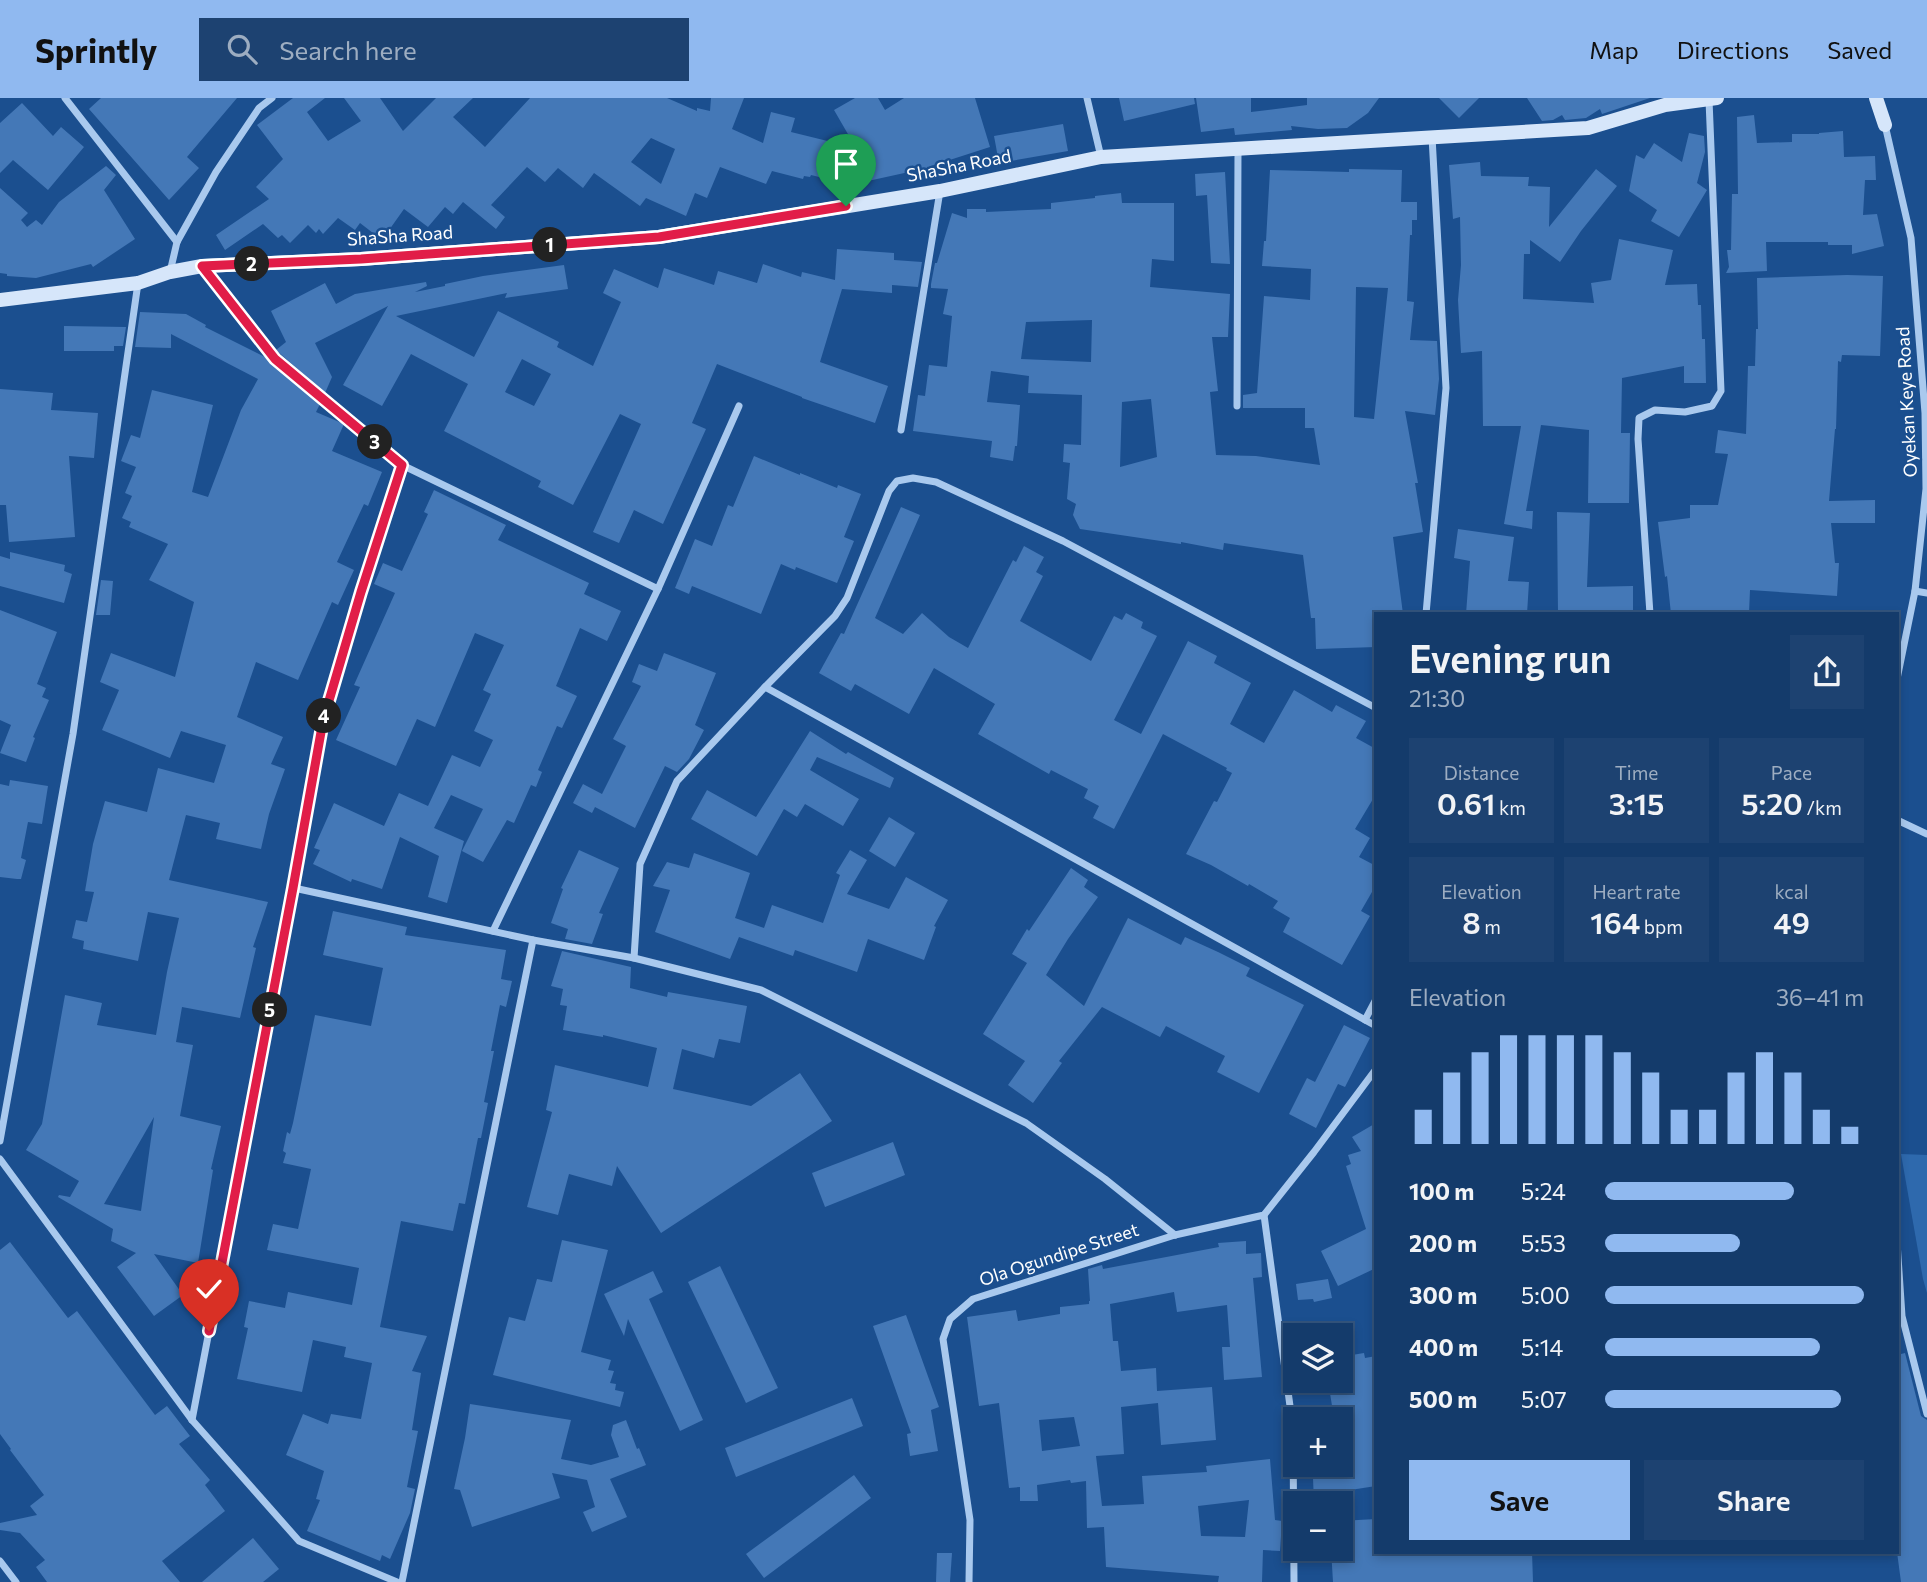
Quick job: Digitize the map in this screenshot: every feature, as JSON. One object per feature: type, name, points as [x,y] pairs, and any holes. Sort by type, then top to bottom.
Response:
[{"type":"street","points":[[65,98],[177,242]]},
{"type":"street","points":[[170,272],[177,242],[216,172],[259,107],[272,98]]},
{"type":"street","points":[[1087,98],[1101,157]]},
{"type":"street","points":[[1876,98],[1885,125]]},
{"type":"street","points":[[1650,612],[1638,439],[1639,418],[1655,410],[1685,412],[1712,406],[1721,391],[1713,99]]},
{"type":"street","name":"ShaSha Road","points":[[0,300],[138,283],[170,272],[202,266],[361,259],[659,237],[940,191],[1101,157],[1588,128],[1662,101],[1713,99]]},
{"type":"street","name":"Oyekan Keye Road","points":[[1885,125],[1911,238],[1925,413],[1926,489],[1915,591],[1899,669]]},
{"type":"street","points":[[1426,612],[1446,388],[1432,137]]},
{"type":"street","points":[[1237,406],[1238,150]]},
{"type":"street","points":[[901,430],[940,191]]},
{"type":"street","points":[[202,266],[275,359],[402,465],[658,589]]},
{"type":"street","points":[[0,1141],[74,734],[138,283]]},
{"type":"street","points":[[493,930],[658,589],[739,406]]},
{"type":"street","points":[[192,1420],[323,721],[402,465]]},
{"type":"street","points":[[634,958],[640,864],[677,781],[835,616],[846,598],[889,491],[897,481],[913,478],[936,482],[1063,541],[1374,708]]},
{"type":"street","points":[[1915,591],[1927,593]]},
{"type":"street","points":[[765,687],[1374,1025]]},
{"type":"street","points":[[1899,821],[1927,834]]},
{"type":"street","points":[[293,888],[533,940],[634,958],[761,989],[1026,1123],[1105,1179],[1175,1235]]},
{"type":"street","points":[[0,1159],[192,1420],[299,1541],[400,1582],[533,940]]},
{"type":"street","points":[[1365,1020],[1374,1003]]},
{"type":"street","points":[[1294,1582],[1293,1428],[1264,1215],[1374,1072]]},
{"type":"street","name":"Ola Ogundipe Street","points":[[969,1582],[970,1520],[943,1339],[950,1319],[973,1299],[1175,1235],[1264,1215]]},
{"type":"street","points":[[1899,1291],[1900,1316],[1927,1414]]},
{"type":"street","points":[[0,1562],[16,1582]]},
{"type":"shaded area","points":[[1901,1154],[1927,1155],[1927,1293],[1923,1279]]},
{"type":"building","points":[[101,98],[237,98],[187,157],[199,168],[169,200],[89,109]]},
{"type":"building","points":[[293,98],[325,98],[307,112],[328,141],[361,121],[344,98],[380,98],[403,131],[436,98],[473,98],[453,117],[485,147],[530,98],[667,98],[697,111],[697,108],[710,111],[711,98],[744,98],[732,129],[763,143],[771,112],[795,118],[791,132],[856,148],[834,110],[855,98],[878,98],[885,110],[904,98],[975,98],[990,147],[910,175],[909,172],[836,188],[835,181],[811,175],[804,176],[803,179],[772,171],[766,184],[720,167],[707,198],[695,193],[686,216],[646,198],[640,206],[594,173],[583,188],[558,168],[545,182],[527,167],[491,205],[505,217],[496,229],[463,202],[453,214],[445,207],[428,227],[404,209],[382,240],[360,223],[355,230],[338,218],[323,234],[319,229],[316,233],[308,225],[290,243],[282,235],[278,238],[263,224],[225,250],[216,235],[269,199],[256,187],[283,159],[257,125]],"holes":[[[651,138],[675,149],[661,184],[631,162]]]},
{"type":"building","points":[[1119,98],[1194,98],[1195,104],[1124,121]]},
{"type":"building","points":[[1196,98],[1251,98],[1251,112],[1307,105],[1307,98],[1379,98],[1368,113],[1347,128],[1291,126],[1292,130],[1235,135],[1234,128],[1201,132]]},
{"type":"building","points":[[1439,98],[1479,98],[1459,118]]},
{"type":"building","points":[[1527,98],[1650,98],[1602,114],[1600,109],[1586,118],[1565,120],[1562,115],[1553,120],[1542,121]]},
{"type":"building","points":[[22,103],[53,136],[61,127],[84,147],[48,190],[13,160],[0,173],[0,123]]},
{"type":"building","points":[[1754,115],[1757,143],[1792,142],[1792,134],[1843,131],[1844,157],[1875,156],[1876,180],[1865,180],[1863,215],[1877,214],[1884,246],[1852,254],[1852,245],[1828,245],[1828,242],[1766,242],[1767,271],[1726,273],[1729,267],[1727,250],[1731,250],[1732,194],[1738,194],[1737,117]]},
{"type":"building","points":[[1063,124],[1068,151],[999,163],[994,136]]},
{"type":"building","points":[[1689,133],[1704,136],[1705,152],[1697,183],[1707,190],[1679,237],[1651,221],[1657,210],[1629,191],[1636,155],[1644,159],[1654,143],[1682,162]]},
{"type":"building","points":[[1480,162],[1481,176],[1529,177],[1528,186],[1550,187],[1549,227],[1596,169],[1617,186],[1560,262],[1530,240],[1530,254],[1524,254],[1523,299],[1594,303],[1591,283],[1611,280],[1619,239],[1673,250],[1665,285],[1697,284],[1702,339],[1705,339],[1706,383],[1684,383],[1684,366],[1622,378],[1621,433],[1630,433],[1629,503],[1588,503],[1589,430],[1541,425],[1526,511],[1533,511],[1532,529],[1504,524],[1521,426],[1483,426],[1482,351],[1461,353],[1458,300],[1461,265],[1460,217],[1453,219],[1449,165]]},
{"type":"building","points":[[106,166],[116,175],[104,190],[135,239],[93,267],[91,264],[36,278],[0,273],[0,188],[28,213],[21,220],[27,227],[36,220],[42,225],[59,202]]},
{"type":"building","points":[[1270,170],[1402,170],[1401,202],[1417,202],[1417,220],[1412,220],[1410,235],[1407,301],[1414,302],[1410,340],[1437,341],[1439,379],[1435,415],[1405,411],[1418,483],[1415,483],[1423,532],[1393,537],[1403,612],[1374,612],[1374,647],[1316,649],[1315,618],[1311,618],[1303,555],[1224,543],[1223,550],[1080,529],[1073,515],[1076,504],[1067,499],[1070,463],[1063,462],[1064,444],[1081,445],[1082,395],[1028,393],[1029,376],[991,371],[987,402],[1020,405],[1017,446],[1013,461],[990,457],[992,441],[913,431],[918,395],[925,396],[929,365],[947,367],[952,316],[943,314],[948,289],[931,288],[931,284],[935,263],[952,213],[967,218],[967,209],[986,209],[986,212],[1051,209],[1051,203],[1121,193],[1122,203],[1174,203],[1174,261],[1152,259],[1150,287],[1230,294],[1228,337],[1212,337],[1218,391],[1210,392],[1216,455],[1256,456],[1320,465],[1314,428],[1305,428],[1305,408],[1243,408],[1243,395],[1257,393],[1264,296],[1310,300],[1311,269],[1262,266]],"holes":[[[1356,287],[1388,288],[1374,419],[1354,417]],[[1092,320],[1091,362],[1021,359],[1026,322]],[[1151,399],[1157,457],[1120,467],[1122,402]]]},
{"type":"building","points":[[1225,172],[1230,264],[1211,263],[1207,195],[1196,196],[1195,174]]},
{"type":"building","points":[[837,249],[894,253],[894,260],[922,262],[918,287],[892,285],[892,293],[842,289],[820,362],[888,386],[875,423],[802,398],[717,364],[692,423],[706,429],[663,524],[634,510],[619,543],[593,532],[641,424],[620,414],[573,505],[538,487],[541,481],[444,431],[468,384],[411,354],[382,406],[343,385],[388,306],[315,343],[332,377],[325,393],[276,350],[286,342],[271,311],[325,283],[336,304],[355,294],[426,282],[427,286],[415,292],[483,276],[564,265],[568,289],[505,298],[507,293],[396,316],[474,357],[498,311],[559,342],[557,347],[593,366],[621,302],[603,293],[614,269],[658,288],[664,268],[714,285],[718,271],[757,283],[763,264],[801,277],[802,272],[835,280]],"holes":[[[522,359],[551,374],[534,406],[505,392]]]},
{"type":"building","points":[[1883,276],[1880,356],[1842,355],[1841,362],[1838,361],[1836,429],[1829,501],[1875,500],[1875,523],[1831,523],[1835,563],[1839,563],[1837,596],[1750,590],[1749,612],[1671,612],[1658,522],[1690,518],[1690,505],[1718,505],[1728,454],[1715,453],[1718,430],[1746,434],[1748,366],[1755,366],[1758,329],[1757,278]]},
{"type":"building","points":[[140,312],[186,314],[206,325],[205,327],[267,358],[320,404],[316,412],[344,424],[332,451],[382,472],[368,506],[364,504],[337,562],[354,570],[338,605],[332,602],[298,680],[256,662],[237,717],[283,737],[271,764],[285,769],[269,814],[261,849],[216,839],[220,823],[186,815],[169,880],[268,902],[253,947],[256,948],[240,1018],[182,1007],[176,1042],[193,1045],[180,1116],[221,1126],[211,1169],[213,1170],[198,1263],[154,1254],[183,1295],[154,1316],[117,1267],[136,1253],[111,1241],[113,1229],[58,1197],[70,1197],[79,1181],[26,1150],[42,1124],[65,995],[102,1003],[97,1025],[156,1035],[179,918],[148,912],[138,961],[83,949],[84,941],[72,938],[76,920],[87,922],[94,892],[85,891],[93,844],[105,801],[147,812],[158,768],[214,783],[226,745],[181,731],[170,758],[102,730],[119,690],[100,682],[111,653],[175,677],[194,602],[149,580],[168,544],[129,527],[131,522],[122,518],[132,496],[125,493],[136,467],[121,461],[131,435],[140,438],[152,390],[213,405],[192,492],[208,497],[241,410],[258,379],[171,334],[171,348],[135,347]],"holes":[[[154,1117],[141,1211],[104,1204]]]},
{"type":"building","points":[[64,326],[126,327],[123,346],[114,346],[114,351],[64,351]]},
{"type":"building","points":[[0,389],[53,393],[51,410],[98,413],[94,458],[69,456],[75,537],[9,542],[6,505],[0,505]]},
{"type":"building","points":[[754,456],[800,475],[861,494],[844,537],[854,541],[837,583],[781,564],[761,614],[692,586],[689,594],[675,588],[695,539],[712,546],[728,505],[733,507]]},
{"type":"building","points":[[434,490],[506,525],[498,540],[589,583],[584,594],[621,611],[607,641],[580,628],[556,686],[577,696],[562,728],[557,726],[538,770],[542,772],[536,787],[531,785],[514,823],[507,820],[483,862],[462,851],[483,809],[451,795],[434,828],[464,841],[447,903],[428,897],[439,856],[400,837],[382,889],[352,879],[351,882],[313,864],[320,850],[314,848],[334,803],[384,826],[399,793],[428,806],[452,755],[480,767],[493,740],[474,731],[491,694],[483,690],[504,645],[475,633],[435,727],[417,719],[396,766],[336,740],[360,687],[354,685],[395,593],[374,584],[383,563],[402,571],[428,514],[424,512]]},
{"type":"building","points":[[901,507],[920,515],[875,618],[903,634],[922,613],[949,637],[968,648],[1013,560],[1016,562],[1024,546],[1044,557],[1036,572],[1043,576],[1020,621],[1091,661],[1114,616],[1122,620],[1126,613],[1143,622],[1141,628],[1157,636],[1114,720],[1141,734],[1188,641],[1217,656],[1214,663],[1251,683],[1230,724],[1264,743],[1294,690],[1332,712],[1336,705],[1366,721],[1356,738],[1374,748],[1374,797],[1355,829],[1370,838],[1359,857],[1374,865],[1374,888],[1361,911],[1370,916],[1342,965],[1283,932],[1290,918],[1273,908],[1278,901],[1186,854],[1232,773],[1226,770],[1227,768],[1163,734],[1114,829],[1093,818],[1099,806],[1084,798],[1088,789],[1051,770],[1049,774],[978,734],[995,704],[934,668],[909,714],[855,684],[851,691],[819,673],[841,633],[844,634]]},
{"type":"building","points":[[1557,512],[1590,513],[1587,587],[1633,586],[1633,612],[1558,612]]},
{"type":"building","points":[[1458,529],[1514,537],[1508,581],[1529,582],[1527,612],[1466,612],[1470,561],[1454,558]]},
{"type":"building","points":[[10,552],[65,565],[64,571],[72,574],[64,603],[0,586],[0,556],[10,559]]},
{"type":"building","points":[[101,580],[113,581],[110,615],[96,615]]},
{"type":"building","points":[[0,610],[57,632],[37,684],[46,688],[42,697],[49,700],[33,737],[35,738],[26,762],[0,753],[11,725],[0,720]]},
{"type":"building","points":[[664,653],[716,673],[695,725],[704,730],[689,759],[677,772],[665,766],[635,828],[595,807],[592,813],[573,803],[583,784],[602,794],[626,746],[613,739],[641,686],[632,682],[639,664],[657,671]]},
{"type":"building","points":[[810,731],[846,754],[848,752],[894,778],[890,788],[817,757],[810,770],[859,799],[843,826],[805,804],[797,817],[784,809],[757,856],[691,819],[707,790],[756,817]]},
{"type":"building","points":[[10,780],[48,786],[42,824],[28,822],[21,858],[26,860],[21,879],[0,877],[0,784],[9,786]]},
{"type":"building","points":[[889,817],[915,833],[895,867],[869,851]]},
{"type":"building","points":[[579,850],[619,868],[599,913],[603,914],[592,944],[565,939],[568,929],[551,923],[563,889],[561,888]]},
{"type":"building","points":[[850,850],[867,860],[847,894],[889,909],[906,877],[948,900],[934,926],[936,927],[924,960],[868,939],[857,972],[795,950],[793,956],[739,937],[730,959],[655,932],[670,890],[653,886],[667,862],[689,868],[694,853],[750,873],[735,918],[764,928],[772,905],[823,923],[840,875],[836,873]]},
{"type":"building","points":[[1071,868],[1088,880],[1084,887],[1098,897],[1046,975],[1084,1006],[1128,918],[1181,945],[1185,937],[1218,952],[1250,968],[1246,976],[1304,1005],[1259,1093],[1217,1072],[1225,1056],[1166,1026],[1160,1037],[1102,1007],[1059,1061],[1062,1063],[1033,1103],[1008,1085],[1025,1061],[983,1034],[1027,963],[1012,954]]},
{"type":"building","points":[[333,911],[407,927],[405,935],[506,950],[501,979],[512,981],[506,1007],[500,1005],[491,1051],[494,1051],[484,1102],[488,1103],[481,1138],[478,1138],[465,1204],[459,1203],[453,1231],[401,1221],[380,1327],[427,1336],[412,1371],[421,1373],[412,1430],[418,1431],[407,1487],[415,1489],[410,1513],[390,1559],[382,1555],[380,1561],[307,1531],[320,1500],[316,1499],[324,1471],[286,1455],[303,1414],[328,1424],[331,1414],[361,1419],[372,1363],[344,1357],[346,1347],[313,1340],[302,1392],[237,1379],[248,1328],[244,1327],[249,1301],[285,1308],[288,1292],[352,1305],[359,1268],[267,1250],[273,1224],[298,1229],[311,1169],[283,1163],[286,1153],[283,1151],[287,1132],[290,1134],[293,1123],[315,1015],[371,1026],[383,968],[323,955]]},
{"type":"building","points":[[562,951],[631,967],[630,988],[667,997],[668,992],[747,1006],[740,1043],[719,1039],[714,1058],[682,1049],[673,1089],[751,1106],[800,1073],[832,1121],[661,1233],[617,1166],[612,1186],[569,1174],[558,1215],[527,1207],[552,1112],[546,1110],[555,1065],[648,1087],[657,1048],[603,1035],[563,1030],[567,1006],[560,1005],[563,989],[551,986]]},
{"type":"building","points":[[1344,1025],[1370,1038],[1345,1087],[1338,1084],[1316,1128],[1289,1114],[1307,1078],[1315,1082]]},
{"type":"building","points":[[1374,1124],[1374,1269],[1338,1286],[1321,1251],[1366,1229],[1346,1166],[1351,1164],[1348,1155],[1361,1151],[1352,1137]]},
{"type":"building","points":[[893,1142],[905,1175],[825,1207],[812,1173]]},
{"type":"building","points":[[562,1240],[608,1250],[581,1352],[611,1360],[608,1370],[614,1371],[610,1383],[616,1384],[615,1390],[624,1392],[620,1407],[493,1375],[509,1317],[525,1321],[537,1279],[552,1282]]},
{"type":"building","points":[[1246,1241],[1246,1254],[1261,1253],[1262,1277],[1253,1278],[1262,1377],[1224,1380],[1222,1347],[1230,1347],[1227,1305],[1177,1312],[1174,1292],[1110,1304],[1113,1341],[1118,1341],[1121,1371],[1156,1368],[1157,1391],[1212,1387],[1216,1440],[1161,1445],[1158,1403],[1121,1407],[1124,1454],[1096,1456],[1102,1506],[1144,1504],[1142,1476],[1207,1472],[1206,1466],[1270,1459],[1275,1520],[1282,1521],[1280,1551],[1263,1550],[1262,1582],[1218,1582],[1219,1576],[1106,1567],[1104,1527],[1087,1528],[1086,1481],[1071,1483],[1070,1480],[1037,1485],[1038,1501],[1020,1501],[1020,1487],[1009,1488],[999,1403],[979,1406],[967,1317],[1016,1310],[1018,1321],[1060,1314],[1060,1307],[1089,1304],[1088,1269],[1102,1265],[1103,1269],[1219,1247],[1218,1243]],"holes":[[[1074,1417],[1080,1446],[1042,1451],[1039,1420]],[[1249,1500],[1245,1537],[1201,1536],[1198,1506]]]},
{"type":"building","points":[[10,1242],[68,1318],[77,1311],[155,1415],[167,1406],[190,1436],[179,1444],[210,1480],[205,1485],[225,1511],[162,1561],[180,1582],[47,1582],[36,1567],[45,1560],[20,1533],[0,1530],[0,1523],[37,1515],[30,1506],[44,1495],[0,1434],[0,1250]]},
{"type":"building","points":[[720,1266],[778,1388],[746,1403],[688,1282]]},
{"type":"building","points":[[653,1271],[663,1292],[649,1299],[703,1420],[680,1431],[628,1319],[624,1336],[604,1294]]},
{"type":"building","points":[[1328,1279],[1332,1298],[1314,1302],[1313,1299],[1298,1300],[1296,1284]]},
{"type":"building","points":[[906,1315],[939,1407],[931,1410],[938,1451],[910,1456],[907,1434],[911,1433],[873,1326]]},
{"type":"building","points":[[1364,1353],[1365,1358],[1374,1356],[1374,1486],[1344,1491],[1314,1491],[1313,1478],[1353,1477],[1353,1407],[1332,1407],[1330,1393],[1353,1393],[1353,1355]]},
{"type":"building","points":[[1905,1353],[1921,1416],[1927,1420],[1927,1582],[1901,1582],[1897,1554],[1899,1354]]},
{"type":"building","points":[[852,1398],[863,1426],[736,1477],[725,1448]]},
{"type":"building","points":[[470,1404],[571,1420],[561,1459],[591,1465],[619,1457],[611,1435],[613,1425],[626,1420],[646,1465],[610,1479],[627,1517],[592,1532],[583,1512],[595,1507],[587,1480],[552,1473],[560,1498],[472,1527],[460,1490],[454,1489]]},
{"type":"building","points":[[854,1475],[871,1498],[764,1578],[746,1554]]},
{"type":"building","points":[[1374,1519],[1374,1554],[1532,1554],[1533,1582],[1333,1582],[1332,1561],[1353,1561],[1353,1520]]},
{"type":"building","points":[[253,1538],[279,1569],[263,1582],[202,1582]]},
{"type":"building","points":[[937,1553],[952,1553],[950,1582],[936,1582]]},
{"type":"route","points":[[209,1331],[323,721],[402,465],[275,359],[202,266],[361,259],[659,237],[846,206]]}]
